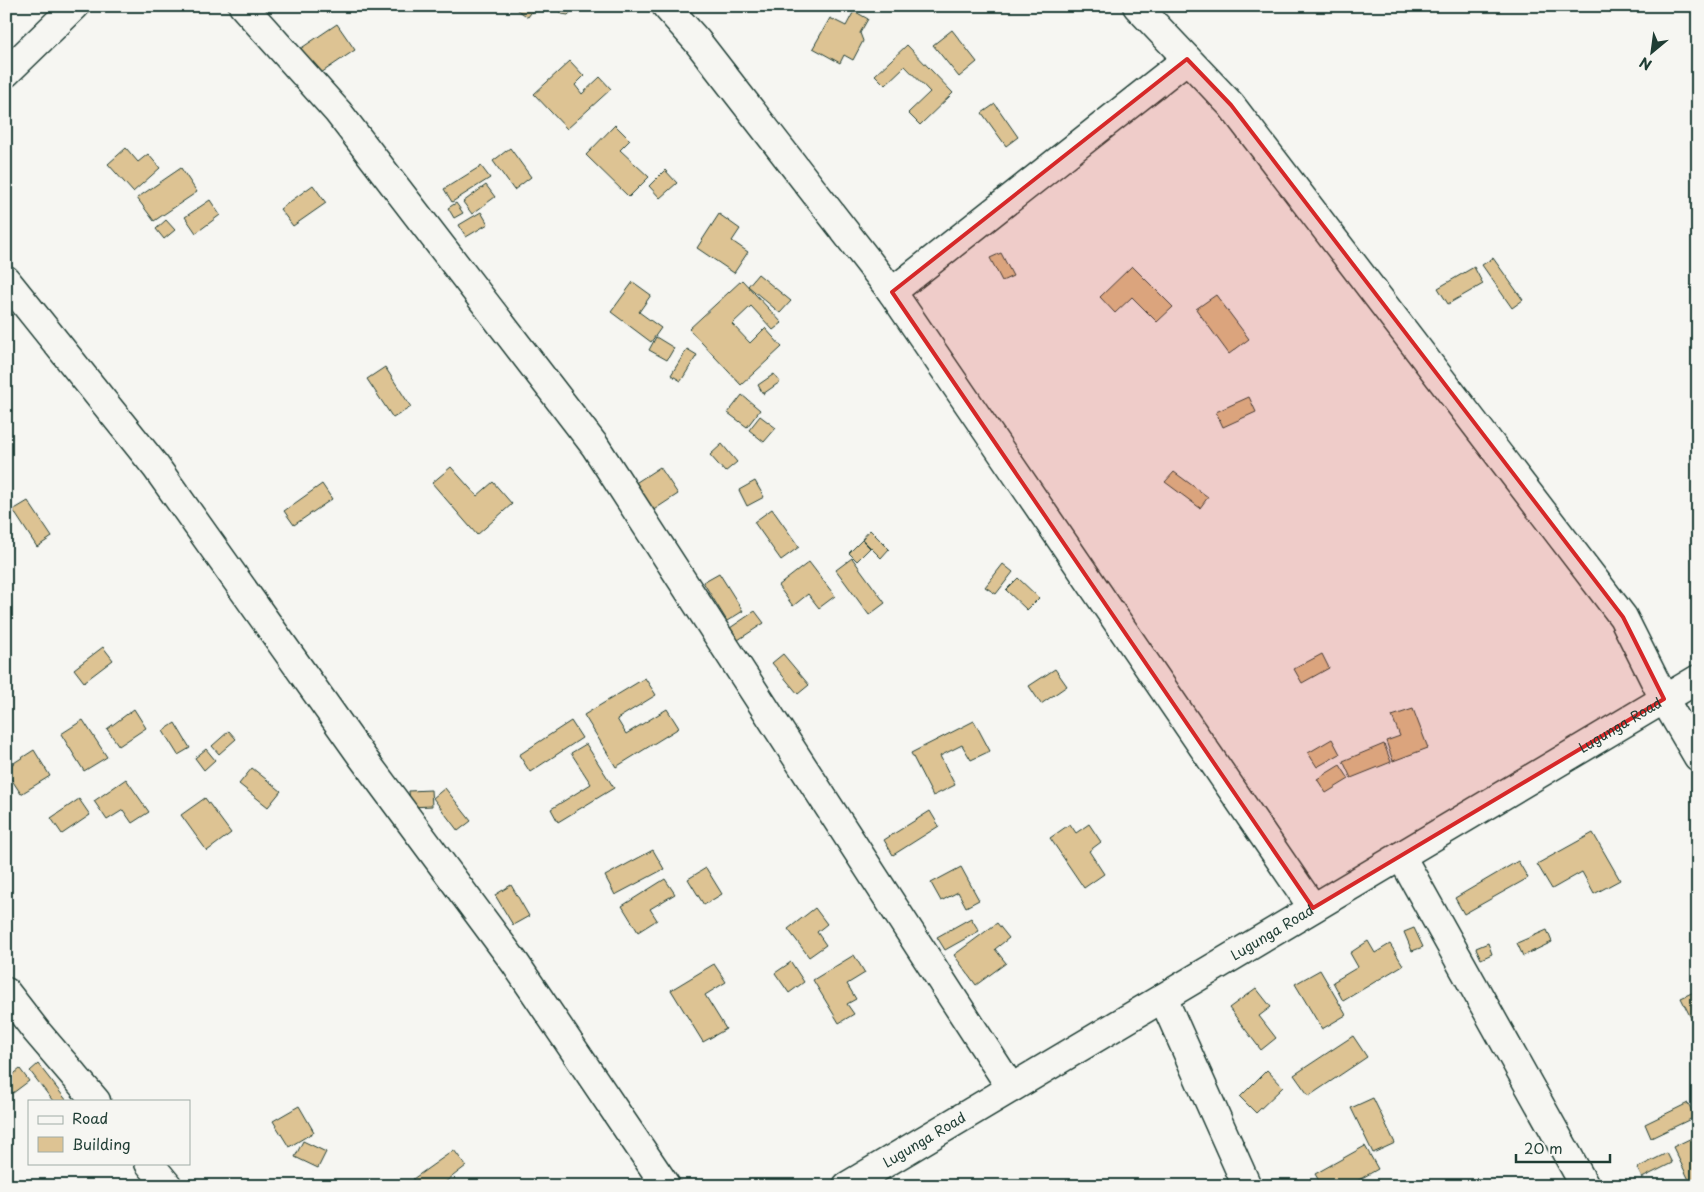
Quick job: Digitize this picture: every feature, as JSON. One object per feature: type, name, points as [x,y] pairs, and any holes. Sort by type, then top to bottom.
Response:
[{"type":"street","points":[[6,73],[75,6]]},
{"type":"street","points":[[243,6],[338,112],[595,446],[1011,1088]]},
{"type":"street","points":[[666,6],[697,41],[892,292],[1313,908]]},
{"type":"street","points":[[1138,6],[1231,106],[1622,618],[1664,699],[1698,757]]},
{"type":"street","points":[[892,292],[1187,59]]},
{"type":"street","points":[[6,280],[156,467],[363,758],[515,963],[666,1186]]},
{"type":"street","name":"Lugunga Road","points":[[848,1186],[1698,679]]},
{"type":"street","points":[[1401,856],[1585,1186]]},
{"type":"street","points":[[6,992],[95,1100]]},
{"type":"street","points":[[1163,998],[1247,1186]]},
{"type":"street","points":[[150,1164],[168,1186]]},
{"type":"highlighted area","points":[[1187,59],[1231,105],[1623,617],[1664,699],[1313,908],[892,292]]},
{"type":"building","points":[[518,6],[536,6],[528,17],[516,9]]},
{"type":"building","points":[[560,6],[573,6],[572,11],[568,15],[562,14],[559,10]]},
{"type":"building","points":[[854,11],[868,19],[860,33],[863,41],[853,60],[844,55],[840,63],[813,48],[830,18],[846,26]]},
{"type":"building","points":[[337,24],[355,50],[315,77],[297,51]]},
{"type":"building","points":[[952,30],[977,62],[959,77],[933,45]]},
{"type":"building","points":[[907,45],[953,93],[920,125],[908,113],[930,92],[905,66],[885,85],[875,75]]},
{"type":"building","points":[[570,61],[584,76],[575,85],[582,94],[600,77],[611,89],[567,129],[534,94]]},
{"type":"building","points":[[995,104],[1018,137],[1006,146],[982,113]]},
{"type":"building","points":[[615,125],[630,140],[620,150],[649,177],[629,197],[586,155]]},
{"type":"building","points":[[126,148],[138,162],[148,154],[160,168],[133,192],[108,164]]},
{"type":"building","points":[[510,148],[531,177],[514,190],[493,161]]},
{"type":"building","points":[[481,166],[490,178],[452,202],[444,189]]},
{"type":"building","points":[[181,168],[197,192],[154,221],[137,198]]},
{"type":"building","points":[[665,170],[677,183],[660,198],[649,186]]},
{"type":"building","points":[[313,185],[326,203],[293,226],[280,209]]},
{"type":"building","points":[[486,185],[495,197],[472,214],[463,202]]},
{"type":"building","points":[[210,200],[220,215],[196,233],[185,217]]},
{"type":"building","points":[[456,203],[463,213],[454,218],[448,208]]},
{"type":"building","points":[[481,212],[488,224],[466,237],[459,225]]},
{"type":"building","points":[[719,214],[740,229],[732,241],[748,252],[734,273],[697,248]]},
{"type":"building","points":[[166,220],[175,230],[164,239],[156,229]]},
{"type":"building","points":[[1001,253],[1013,276],[1002,281],[990,258]]},
{"type":"building","points":[[1493,258],[1523,300],[1512,308],[1482,265]]},
{"type":"building","points":[[1132,266],[1173,307],[1157,322],[1132,297],[1115,313],[1100,297]]},
{"type":"building","points":[[1474,267],[1483,284],[1448,304],[1438,288]]},
{"type":"building","points":[[758,274],[791,301],[780,313],[748,286]]},
{"type":"building","points":[[742,280],[782,323],[773,330],[751,306],[732,324],[750,343],[765,328],[782,347],[741,385],[689,329]]},
{"type":"building","points":[[633,282],[651,295],[639,312],[661,328],[651,342],[611,312]]},
{"type":"building","points":[[1216,295],[1249,339],[1229,354],[1196,309]]},
{"type":"building","points":[[656,337],[674,348],[667,360],[649,350]]},
{"type":"building","points":[[687,349],[697,355],[681,381],[671,375]]},
{"type":"building","points":[[385,367],[411,407],[393,418],[367,379]]},
{"type":"building","points":[[774,374],[780,382],[763,394],[758,385]]},
{"type":"building","points":[[742,395],[760,410],[747,427],[728,413]]},
{"type":"building","points":[[1249,397],[1256,412],[1223,427],[1216,412]]},
{"type":"building","points":[[760,416],[776,428],[764,442],[749,430]]},
{"type":"building","points":[[722,444],[737,462],[725,472],[710,455]]},
{"type":"building","points":[[451,467],[477,496],[493,482],[512,504],[477,535],[432,483]]},
{"type":"building","points":[[660,467],[678,494],[652,511],[634,484]]},
{"type":"building","points":[[1174,472],[1208,497],[1200,508],[1165,482]]},
{"type":"building","points":[[755,481],[764,497],[747,506],[739,490]]},
{"type":"building","points":[[322,484],[332,499],[294,525],[284,511]]},
{"type":"building","points":[[28,501],[52,537],[37,547],[13,510]]},
{"type":"building","points":[[772,509],[799,547],[781,560],[754,522]]},
{"type":"building","points":[[870,530],[889,549],[881,558],[862,539]]},
{"type":"building","points":[[862,540],[870,548],[857,561],[849,553]]},
{"type":"building","points":[[852,558],[885,603],[869,615],[836,570]]},
{"type":"building","points":[[809,562],[835,596],[819,608],[808,594],[793,606],[778,586]]},
{"type":"building","points":[[1003,564],[1013,572],[996,594],[985,587]]},
{"type":"building","points":[[719,573],[743,611],[727,621],[703,582]]},
{"type":"building","points":[[1018,578],[1039,598],[1027,610],[1006,590]]},
{"type":"building","points":[[755,611],[764,623],[738,640],[730,628]]},
{"type":"building","points":[[103,647],[113,660],[84,682],[74,669]]},
{"type":"building","points":[[783,654],[809,685],[798,694],[772,663]]},
{"type":"building","points":[[1322,654],[1329,668],[1302,683],[1294,669]]},
{"type":"building","points":[[1055,669],[1067,686],[1041,704],[1029,686]]},
{"type":"building","points":[[645,678],[656,695],[617,719],[626,734],[667,709],[679,728],[616,767],[584,715]]},
{"type":"building","points":[[134,709],[146,728],[119,746],[107,729]]},
{"type":"building","points":[[1413,709],[1428,748],[1393,761],[1386,741],[1400,736],[1392,716]]},
{"type":"building","points":[[83,720],[107,757],[84,771],[61,734]]},
{"type":"building","points":[[571,721],[582,738],[530,772],[519,755]]},
{"type":"building","points":[[974,721],[990,751],[971,760],[962,745],[940,756],[955,785],[933,796],[911,753]]},
{"type":"building","points":[[175,723],[190,748],[178,755],[163,731]]},
{"type":"building","points":[[229,731],[236,739],[219,754],[212,746]]},
{"type":"building","points":[[1332,739],[1340,754],[1317,767],[1308,753]]},
{"type":"building","points":[[586,744],[614,788],[558,822],[551,809],[591,784],[571,753]]},
{"type":"building","points":[[1384,744],[1391,762],[1351,778],[1343,761]]},
{"type":"building","points":[[206,749],[215,760],[204,770],[195,758]]},
{"type":"building","points":[[34,750],[50,776],[21,794],[6,768]]},
{"type":"building","points":[[1340,765],[1349,779],[1326,793],[1317,779]]},
{"type":"building","points":[[252,768],[281,791],[268,807],[239,784]]},
{"type":"building","points":[[126,779],[149,812],[132,823],[123,810],[107,820],[94,801]]},
{"type":"building","points":[[445,788],[471,821],[458,831],[433,798]]},
{"type":"building","points":[[431,790],[432,806],[410,807],[409,791]]},
{"type":"building","points":[[205,798],[231,833],[207,851],[181,815]]},
{"type":"building","points":[[79,799],[90,815],[62,834],[51,818]]},
{"type":"building","points":[[930,811],[939,826],[893,855],[884,840]]},
{"type":"building","points":[[1070,824],[1076,833],[1089,824],[1101,842],[1089,851],[1104,874],[1084,888],[1050,838]]},
{"type":"building","points":[[1593,833],[1620,880],[1594,894],[1582,872],[1552,889],[1537,864]]},
{"type":"building","points":[[653,850],[664,869],[615,895],[605,876]]},
{"type":"building","points":[[1518,861],[1528,878],[1464,914],[1455,898]]},
{"type":"building","points":[[961,867],[979,900],[966,907],[958,892],[941,901],[931,883]]},
{"type":"building","points":[[706,868],[722,894],[704,905],[688,879]]},
{"type":"building","points":[[665,879],[675,894],[650,909],[657,920],[638,932],[622,906]]},
{"type":"building","points":[[511,885],[529,916],[513,925],[495,895]]},
{"type":"building","points":[[815,908],[827,924],[817,932],[826,945],[809,957],[788,929]]},
{"type":"building","points":[[971,918],[979,931],[945,950],[937,937]]},
{"type":"building","points":[[997,923],[1009,938],[995,949],[1006,963],[976,985],[954,955]]},
{"type":"building","points":[[1414,928],[1423,947],[1412,951],[1404,932]]},
{"type":"building","points":[[1547,930],[1552,942],[1523,956],[1517,943]]},
{"type":"building","points":[[1368,941],[1375,953],[1390,944],[1403,965],[1343,1001],[1333,982],[1358,967],[1350,953]]},
{"type":"building","points":[[1488,943],[1492,954],[1481,959],[1476,948]]},
{"type":"building","points":[[854,955],[865,973],[847,984],[856,999],[847,1004],[854,1014],[839,1023],[813,980]]},
{"type":"building","points":[[791,962],[804,982],[789,993],[775,973]]},
{"type":"building","points":[[714,964],[726,982],[705,995],[726,1029],[703,1042],[671,990]]},
{"type":"building","points":[[1320,970],[1346,1015],[1322,1029],[1295,984]]},
{"type":"building","points":[[1256,988],[1271,1007],[1259,1016],[1276,1038],[1261,1050],[1229,1008]]},
{"type":"building","points":[[1698,990],[1698,1032],[1681,998]]},
{"type":"building","points":[[1353,1036],[1367,1057],[1309,1096],[1294,1075]]},
{"type":"building","points":[[38,1064],[66,1100],[52,1100],[30,1071]]},
{"type":"building","points":[[20,1069],[29,1081],[13,1093],[6,1084],[6,1080]]},
{"type":"building","points":[[1267,1070],[1283,1087],[1256,1113],[1240,1097]]},
{"type":"building","points":[[1373,1098],[1395,1143],[1373,1153],[1351,1108]]},
{"type":"building","points":[[1688,1103],[1695,1117],[1651,1138],[1645,1124]]},
{"type":"building","points":[[299,1106],[314,1132],[289,1147],[273,1121]]},
{"type":"building","points":[[1698,1135],[1698,1186],[1692,1186],[1673,1147]]},
{"type":"building","points":[[303,1141],[326,1152],[318,1168],[295,1157]]},
{"type":"building","points":[[1365,1146],[1378,1169],[1348,1186],[1322,1186],[1315,1174]]},
{"type":"building","points":[[454,1150],[466,1166],[440,1186],[418,1186],[413,1179]]},
{"type":"building","points":[[1667,1153],[1672,1163],[1642,1178],[1637,1168]]}]
